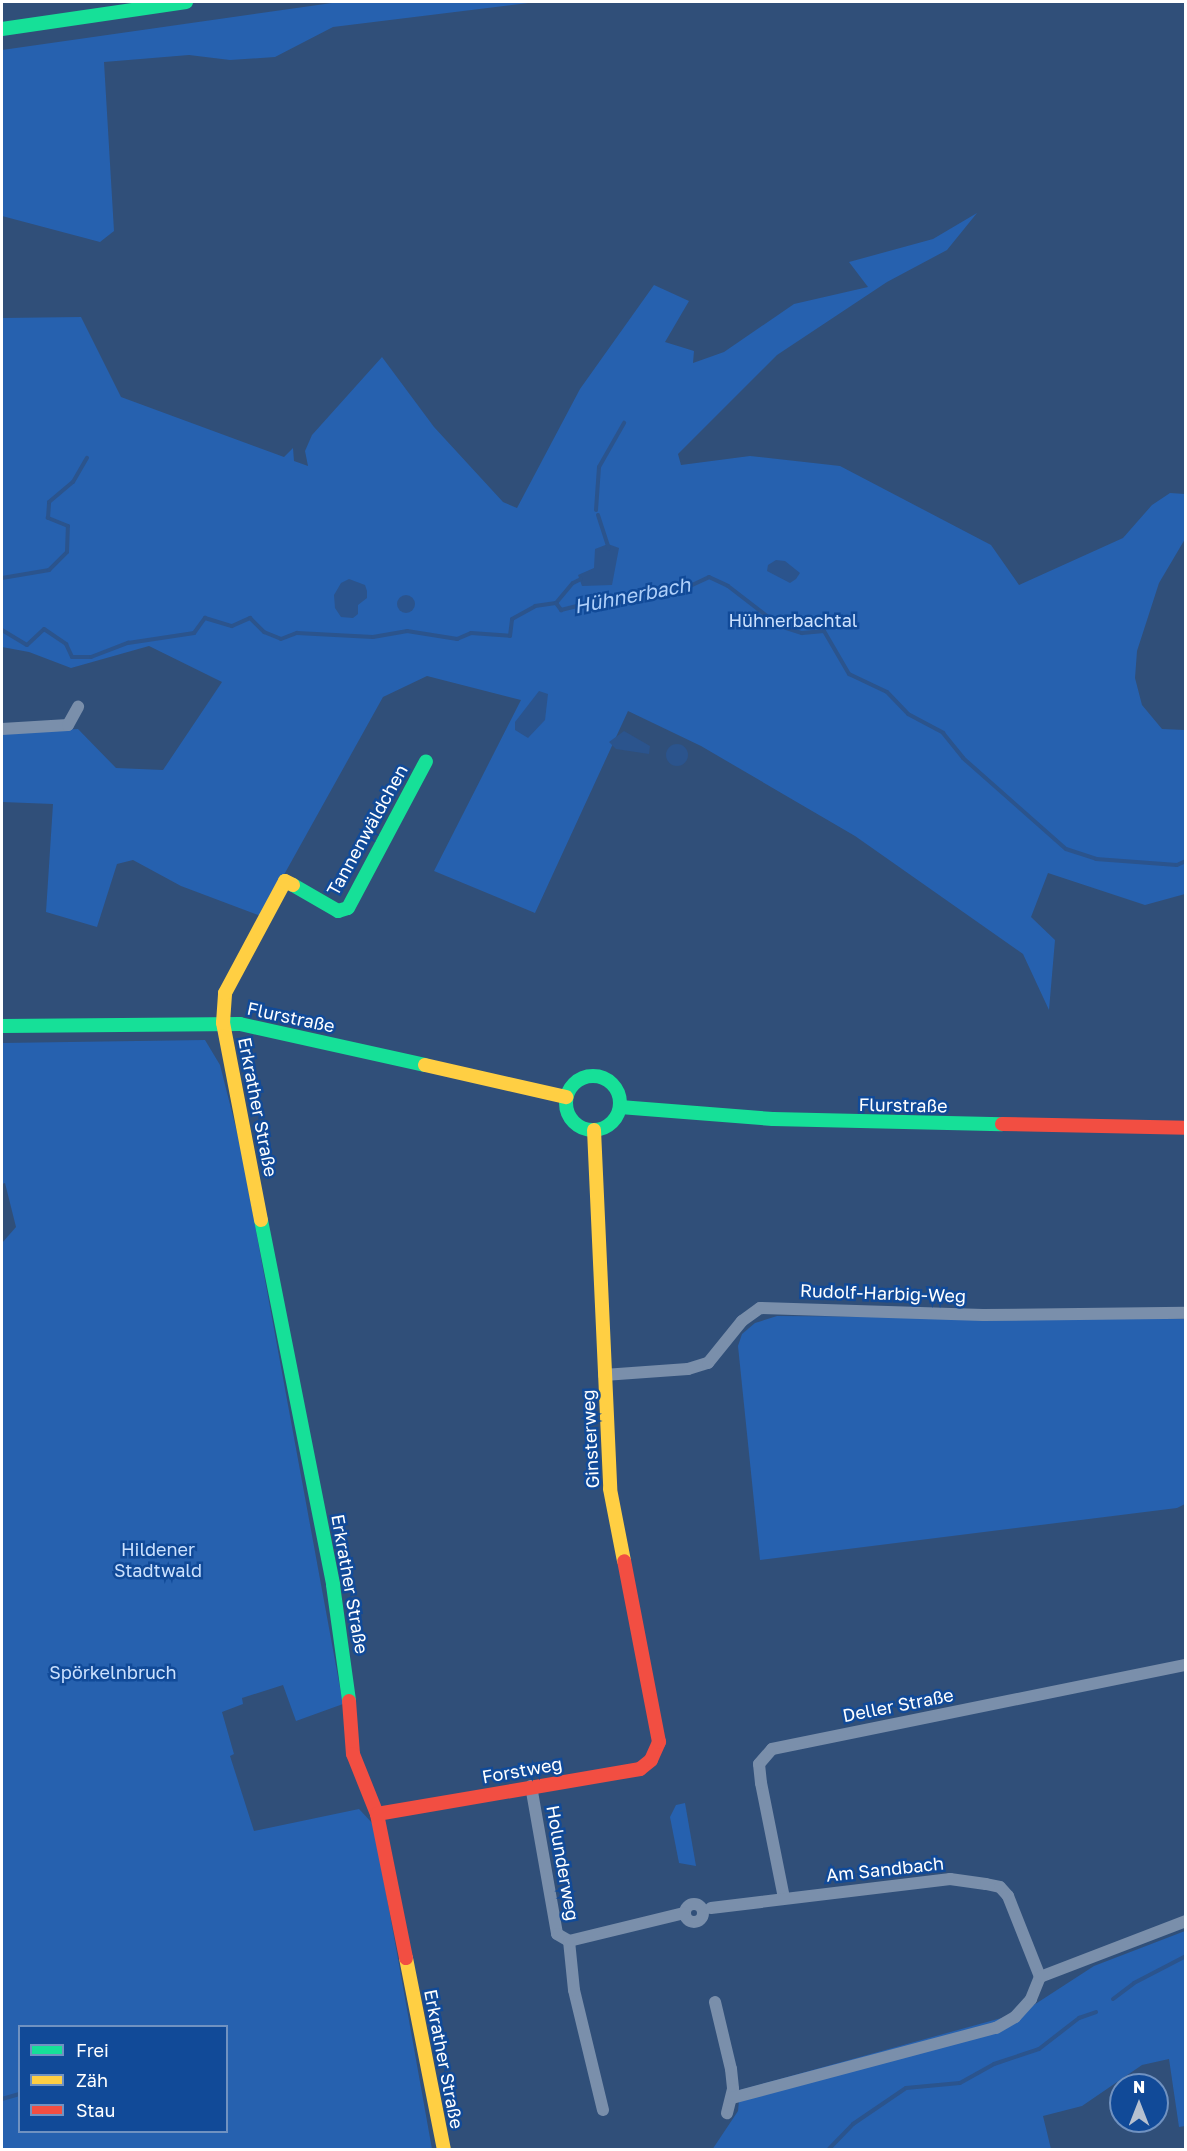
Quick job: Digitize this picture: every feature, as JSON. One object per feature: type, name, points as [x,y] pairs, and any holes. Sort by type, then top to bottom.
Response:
[{"type":"main road","points":[[2,28],[186,2]]},
{"type":"main road","name":"Tannenwäldchen","points":[[223,1023],[225,993],[285,880],[338,910],[348,908],[426,761]]},
{"type":"main road","name":"Flurstraße","points":[[2,1026],[223,1023],[266,1028],[566,1097]]},
{"type":"main road","name":"Erkrather Straße","points":[[223,1023],[333,1585],[346,1662],[353,1754],[377,1814],[444,2150]]},
{"type":"main road","points":[[594,1076],[612,1082],[618,1089],[620,1107],[611,1123],[594,1130],[574,1122],[566,1097],[575,1082],[594,1076]]},
{"type":"main road","name":"Flurstraße","points":[[620,1107],[773,1119],[1185,1128]]},
{"type":"main road","name":"Ginsterweg","points":[[594,1130],[610,1489],[659,1742]]},
{"type":"main road","name":"Forstweg","points":[[377,1814],[640,1769],[651,1760],[659,1742]]},
{"type":"street","points":[[2,729],[68,725],[78,707]]},
{"type":"street","name":"Rudolf-Harbig-Weg","points":[[604,1375],[688,1369],[708,1363],[742,1321],[760,1308],[983,1315],[1185,1313]]},
{"type":"street","name":"Deller Straße","points":[[784,1898],[759,1764],[772,1749],[1185,1665]]},
{"type":"street","name":"Holunderweg","points":[[531,1786],[557,1934],[569,1941]]},
{"type":"street","name":"Am Sandbach","points":[[711,1908],[950,1879],[1000,1887],[1008,1896],[1040,1977]]},
{"type":"street","points":[[603,2110],[574,1990],[569,1941],[684,1913]]},
{"type":"street","points":[[732,2098],[996,2028],[1020,2011],[1040,1977],[1185,1921]]},
{"type":"street","points":[[715,2002],[731,2069],[732,2098],[727,2113]]},
{"type":"green space","points":[[339,2],[536,2],[333,27],[275,57],[230,60],[189,55],[104,62],[114,231],[100,242],[2,216],[2,50]]},
{"type":"green space","name":"Hühnerbachtal","points":[[977,213],[947,250],[887,282],[777,355],[678,454],[681,465],[750,456],[840,466],[991,545],[1019,585],[1123,538],[1152,505],[1170,493],[1185,494],[1185,539],[1159,583],[1137,651],[1135,678],[1142,705],[1162,729],[1185,730],[1185,894],[1145,905],[1048,873],[1031,917],[1055,940],[1049,1010],[1023,954],[855,836],[701,746],[628,711],[535,913],[434,871],[521,700],[427,676],[383,697],[261,916],[181,886],[133,860],[117,864],[97,927],[46,912],[53,804],[2,802],[2,733],[78,729],[116,768],[163,770],[222,682],[149,646],[71,668],[29,652],[2,647],[2,318],[81,317],[121,397],[284,457],[293,448],[294,461],[308,466],[305,451],[312,435],[382,357],[434,427],[503,502],[517,508],[580,389],[654,285],[689,301],[665,342],[694,351],[693,363],[724,352],[794,304],[868,287],[849,262],[933,239]]},
{"type":"green space","name":"Hildener Stadtwald","points":[[205,1040],[220,1065],[240,1144],[343,1704],[296,1721],[283,1685],[242,1698],[243,1704],[222,1712],[234,1754],[230,1756],[254,1831],[359,1809],[374,1825],[432,2149],[2,2149],[2,1243],[16,1227],[5,1183],[2,1184],[2,1043]]},
{"type":"green space","points":[[777,1316],[1185,1319],[1185,1504],[1177,1508],[760,1560],[738,1346],[742,1334],[755,1323]]},
{"type":"green space","points":[[685,1803],[696,1866],[679,1863],[670,1817],[676,1805]]},
{"type":"green space","points":[[1185,1931],[1185,2126],[1179,2127],[1169,2059],[1142,2065],[1130,2073],[1109,2073],[1109,2088],[1082,2106],[1043,2116],[1051,2149],[712,2150],[738,2111],[740,2090],[1023,2012],[1094,1966]]},
{"type":"shaded area","points":[[608,544],[619,548],[612,585],[582,586],[578,575],[594,568],[595,549]]},
{"type":"shaded area","points":[[776,560],[785,561],[800,573],[796,579],[790,583],[767,571],[768,565]]},
{"type":"shaded area","points":[[349,579],[365,585],[367,591],[367,598],[358,605],[358,614],[353,618],[341,617],[335,608],[334,595],[341,583]]},
{"type":"shaded area","points":[[402,595],[410,595],[415,600],[413,611],[402,613],[397,608],[397,600]]},
{"type":"shaded area","points":[[539,691],[548,694],[545,720],[528,738],[515,730],[515,722]]},
{"type":"shaded area","points":[[624,731],[650,746],[649,754],[616,749],[609,742]]},
{"type":"shaded area","points":[[677,744],[687,751],[688,755],[681,765],[677,766],[667,759],[666,755],[673,745]]},
{"type":"waterway","points":[[596,510],[599,467],[624,423]]},
{"type":"waterway","points":[[2,578],[49,570],[67,552],[68,526],[48,518],[49,502],[73,482],[87,458]]},
{"type":"waterway","points":[[598,515],[609,548]]},
{"type":"waterway","name":"Hühnerbach","points":[[2,630],[27,645],[44,629],[66,644],[72,657],[91,657],[128,643],[194,633],[205,618],[232,626],[250,618],[264,632],[281,639],[297,633],[373,637],[407,631],[457,639],[471,633],[510,636],[512,619],[535,606],[556,603],[561,610],[597,601],[623,602],[650,590],[690,586],[709,577],[728,586],[780,626],[802,633],[824,631],[849,674],[887,692],[908,714],[943,733],[963,758],[1066,849],[1096,859],[1177,865],[1186,861]]},
{"type":"waterway","points":[[556,603],[573,583],[581,579]]},
{"type":"waterway","points":[[1113,1999],[1134,1983],[1186,1956]]},
{"type":"waterway","points":[[828,2150],[853,2124],[906,2088],[960,2083],[994,2064],[1039,2049],[1079,2018],[1096,2012]]},
{"type":"waterway","points":[[2,2099],[18,2095]]},
{"type":"traffic: fast","points":[[2,29],[186,2]]},
{"type":"traffic: fast","points":[[293,885],[338,911],[348,908],[426,761]]},
{"type":"traffic: fast","points":[[2,1026],[240,1024],[425,1065]]},
{"type":"traffic: fast","points":[[593,1076],[603,1078],[612,1084],[618,1093],[620,1103],[618,1113],[612,1122],[603,1128],[593,1130],[583,1128],[574,1122],[568,1113],[566,1103],[568,1093],[574,1084],[583,1078],[593,1076]]},
{"type":"traffic: fast","points":[[620,1107],[773,1119],[1002,1124]]},
{"type":"traffic: fast","points":[[261,1220],[333,1585],[349,1701]]},
{"type":"traffic: slow","points":[[261,1220],[223,1023],[225,993],[285,881],[293,885]]},
{"type":"traffic: slow","points":[[425,1065],[566,1097]]},
{"type":"traffic: slow","points":[[594,1130],[610,1489],[624,1561]]},
{"type":"traffic: slow","points":[[406,1958],[444,2150]]},
{"type":"traffic: jam","points":[[1002,1124],[1186,1128]]},
{"type":"traffic: jam","points":[[377,1814],[640,1769],[651,1760],[659,1742],[624,1561]]},
{"type":"traffic: jam","points":[[349,1701],[353,1754],[377,1814],[406,1958]]},
{"type":"park label","name":"Spörkelnbruch","points":[[113,1672]]}]
